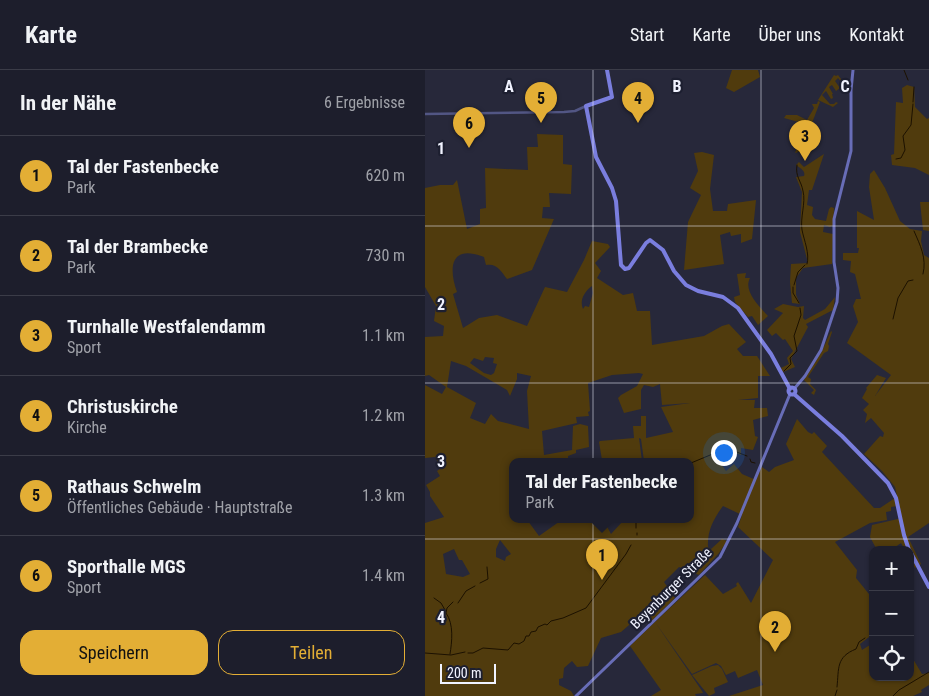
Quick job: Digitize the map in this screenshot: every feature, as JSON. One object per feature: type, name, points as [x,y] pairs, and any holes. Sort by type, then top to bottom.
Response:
[{"type":"main road","points":[[607,70],[612,97],[586,106],[597,157],[617,201],[620,261],[623,267],[627,269],[630,267],[649,240],[663,250],[674,271],[686,284],[698,291],[723,297],[738,308],[795,391],[792,394],[842,436],[885,479],[896,498],[908,546]]},
{"type":"main road","points":[[792,389],[805,376],[821,350],[837,305],[838,289],[834,262],[834,219],[850,157],[853,70]]},
{"type":"main road","name":"Beyenburger Straße","points":[[576,696],[702,576],[722,554],[792,394]]},
{"type":"main road","points":[[914,559],[929,587]]},
{"type":"street","points":[[425,114],[571,112],[586,106]]},
{"type":"shaded area","points":[[732,70],[758,70],[760,77],[734,92],[726,88]]},
{"type":"shaded area","points":[[834,75],[838,75],[845,84],[838,78],[835,81],[840,88],[836,91],[832,85],[829,87],[833,98],[831,99],[826,91],[822,95],[830,104],[838,103],[833,107],[818,100]]},
{"type":"shaded area","points":[[907,85],[914,87],[915,107],[927,119],[929,118],[929,175],[915,168],[892,165],[891,155],[894,154],[896,102],[903,103],[902,88]]},
{"type":"shaded area","points":[[818,101],[820,102],[804,144],[807,149],[795,153],[806,124],[784,118],[786,115],[797,115],[807,120],[814,108],[812,104],[817,104]]},
{"type":"shaded area","points":[[537,134],[563,135],[563,164],[572,165],[571,194],[549,193],[550,207],[543,207],[542,218],[554,219],[532,270],[507,279],[496,266],[486,265],[484,257],[465,253],[455,260],[453,274],[457,292],[453,294],[463,328],[479,318],[497,315],[527,326],[545,287],[567,292],[592,241],[608,244],[610,247],[595,263],[601,271],[597,278],[623,295],[633,293],[637,311],[650,311],[652,345],[704,336],[729,324],[746,342],[737,349],[743,356],[757,356],[770,376],[758,376],[758,398],[738,400],[755,400],[754,408],[767,408],[768,416],[753,420],[755,436],[758,437],[753,450],[741,448],[741,455],[730,451],[732,454],[720,462],[726,471],[734,464],[742,474],[756,480],[762,467],[769,472],[775,467],[794,460],[786,444],[797,419],[808,432],[812,434],[814,432],[827,446],[822,452],[874,508],[880,508],[895,498],[897,506],[891,507],[891,511],[886,512],[887,520],[870,523],[835,542],[857,570],[856,578],[869,594],[869,637],[860,644],[862,650],[869,646],[869,681],[914,681],[914,661],[922,674],[929,673],[929,685],[921,690],[922,692],[913,696],[729,696],[763,685],[757,670],[738,678],[735,671],[726,675],[721,666],[716,663],[692,674],[655,622],[705,575],[723,594],[737,586],[738,582],[751,603],[773,560],[738,527],[742,515],[723,506],[712,525],[708,541],[708,547],[711,549],[722,539],[727,541],[719,553],[699,575],[679,567],[664,582],[675,598],[652,621],[643,613],[621,632],[601,638],[588,666],[577,667],[572,661],[564,668],[563,678],[559,679],[559,685],[571,691],[574,696],[425,696],[425,523],[444,517],[430,496],[426,485],[440,476],[437,471],[441,468],[435,457],[425,458],[425,385],[442,394],[446,387],[429,375],[425,376],[425,337],[443,336],[444,326],[434,321],[436,306],[425,287],[425,188],[453,185],[457,180],[467,229],[480,224],[480,209],[486,208],[485,168],[528,170],[527,147],[538,147]],"holes":[[[592,286],[593,293],[589,307],[585,306],[583,309],[582,299]],[[485,357],[494,358],[493,363],[497,364],[494,373],[491,375],[484,373],[470,363],[474,358],[483,361]],[[451,361],[466,366],[507,390],[510,396],[517,379],[517,373],[531,376],[527,391],[529,429],[498,421],[491,414],[485,424],[470,418],[476,403],[447,387]],[[643,374],[637,386],[618,398],[624,413],[641,409],[641,390],[644,385],[653,387],[660,384],[662,405],[690,403],[661,407],[673,432],[646,438],[646,416],[641,416],[641,426],[633,426],[634,438],[599,442],[602,458],[642,458],[639,438],[641,439],[644,458],[694,458],[694,523],[621,523],[611,534],[605,523],[557,523],[539,536],[529,523],[509,523],[509,458],[568,458],[568,456],[576,453],[576,450],[589,447],[588,426],[580,424],[573,426],[572,450],[544,455],[542,431],[577,423],[576,417],[589,416],[588,383],[612,375]],[[500,540],[511,554],[506,557],[505,561],[496,557],[496,549]],[[454,549],[459,560],[462,560],[470,574],[463,577],[446,574],[443,554]]]},
{"type":"shaded area","points":[[702,152],[714,155],[710,189],[713,211],[727,211],[728,204],[756,200],[752,239],[741,243],[741,234],[731,236],[730,232],[720,235],[724,264],[684,270],[688,222],[701,195],[690,188],[698,171],[694,153]]},
{"type":"shaded area","points":[[824,154],[812,190],[809,190],[807,205],[813,207],[812,215],[815,219],[826,221],[829,209],[831,207],[834,208],[833,225],[830,227],[824,225],[823,232],[833,234],[832,264],[803,268],[796,278],[796,295],[800,304],[792,303],[791,264],[808,263],[800,232],[802,192],[796,177],[804,176],[804,173],[796,165],[799,162],[804,167]]},
{"type":"shaded area","points":[[874,170],[885,188],[900,221],[910,229],[922,231],[921,241],[924,255],[929,258],[929,523],[908,537],[912,546],[903,546],[901,543],[897,546],[875,546],[870,537],[872,525],[902,518],[895,487],[864,454],[880,436],[883,437],[884,433],[871,418],[865,423],[867,414],[863,410],[869,404],[862,398],[866,388],[877,375],[886,378],[875,396],[891,375],[847,343],[858,322],[853,306],[856,299],[861,299],[855,274],[850,272],[851,261],[843,260],[843,253],[858,253],[857,211],[874,220],[869,187],[870,174]]},
{"type":"shaded area","points":[[920,202],[929,202],[929,231],[923,230]]},
{"type":"shaded area","points":[[746,273],[745,278],[750,278],[748,283],[750,293],[768,316],[758,325],[752,316],[748,317],[735,302],[734,297],[740,295],[737,274]]},
{"type":"shaded area","points":[[835,297],[833,310],[806,324],[808,327],[791,359],[795,367],[783,372],[781,368],[789,364],[787,358],[793,351],[785,339],[783,340],[776,333],[772,336],[767,330],[783,313],[774,309],[783,304],[798,307],[804,306],[803,318],[805,320],[825,309]]},
{"type":"shaded area","points":[[831,331],[828,351],[824,353],[808,377],[811,379],[810,384],[816,390],[814,395],[811,393],[814,390],[804,380],[822,351]]},
{"type":"shaded area","points":[[914,549],[921,564],[915,568],[914,566]]},
{"type":"shaded area","points":[[655,622],[703,693],[695,694],[696,696],[651,696],[661,690],[630,646]]},
{"type":"shaded area","points":[[718,665],[728,682],[714,688],[715,693],[709,696],[692,675]]},
{"type":"waterway","points":[[904,70],[908,80]]},
{"type":"waterway","points":[[913,102],[914,87]]},
{"type":"waterway","points":[[896,159],[901,158],[905,150],[903,136],[911,125],[913,104]]},
{"type":"waterway","points":[[797,165],[797,176],[804,196],[802,230],[807,251],[807,264]]},
{"type":"waterway","points":[[914,231],[921,247],[924,262],[923,274]]},
{"type":"waterway","points":[[794,285],[798,272],[805,265]]},
{"type":"waterway","points":[[893,319],[898,298],[908,281],[913,280]]},
{"type":"waterway","points":[[793,287],[793,293],[799,303]]},
{"type":"waterway","points":[[784,371],[791,364],[790,358],[797,351],[794,336],[801,315],[800,308]]},
{"type":"waterway","points":[[694,462],[724,447],[747,456]]},
{"type":"waterway","points":[[750,459],[751,462],[755,463]]},
{"type":"waterway","points":[[636,523],[636,528]]},
{"type":"waterway","points":[[468,653],[473,653],[483,648],[508,650],[514,643],[519,644],[524,641],[526,636],[536,631],[538,627],[586,608],[631,545]]},
{"type":"waterway","points":[[480,583],[488,579],[487,567]]},
{"type":"waterway","points":[[458,603],[466,591],[475,586]]},
{"type":"waterway","points":[[434,598],[441,603],[445,610]]},
{"type":"waterway","points":[[450,654],[451,628],[449,617],[446,613],[447,608],[453,602]]},
{"type":"waterway","points":[[837,687],[842,660],[856,649],[859,642],[865,638]]},
{"type":"waterway","points":[[425,653],[451,655],[465,652]]},
{"type":"waterway","points":[[893,696],[899,690],[929,672]]},
{"type":"waterway","points":[[835,696],[837,690]]},
{"type":"place","name":"Rathaus Schwelm","points":[[541,123]]},
{"type":"place","name":"Christuskirche","points":[[638,123]]},
{"type":"place","name":"Sporthalle MGS","points":[[469,148]]},
{"type":"place","name":"Turnhalle Westfalendamm","points":[[805,161]]},
{"type":"place","name":"Tal der Fastenbecke","points":[[602,580]]},
{"type":"place","name":"Tal der Brambecke","points":[[775,652]]}]
